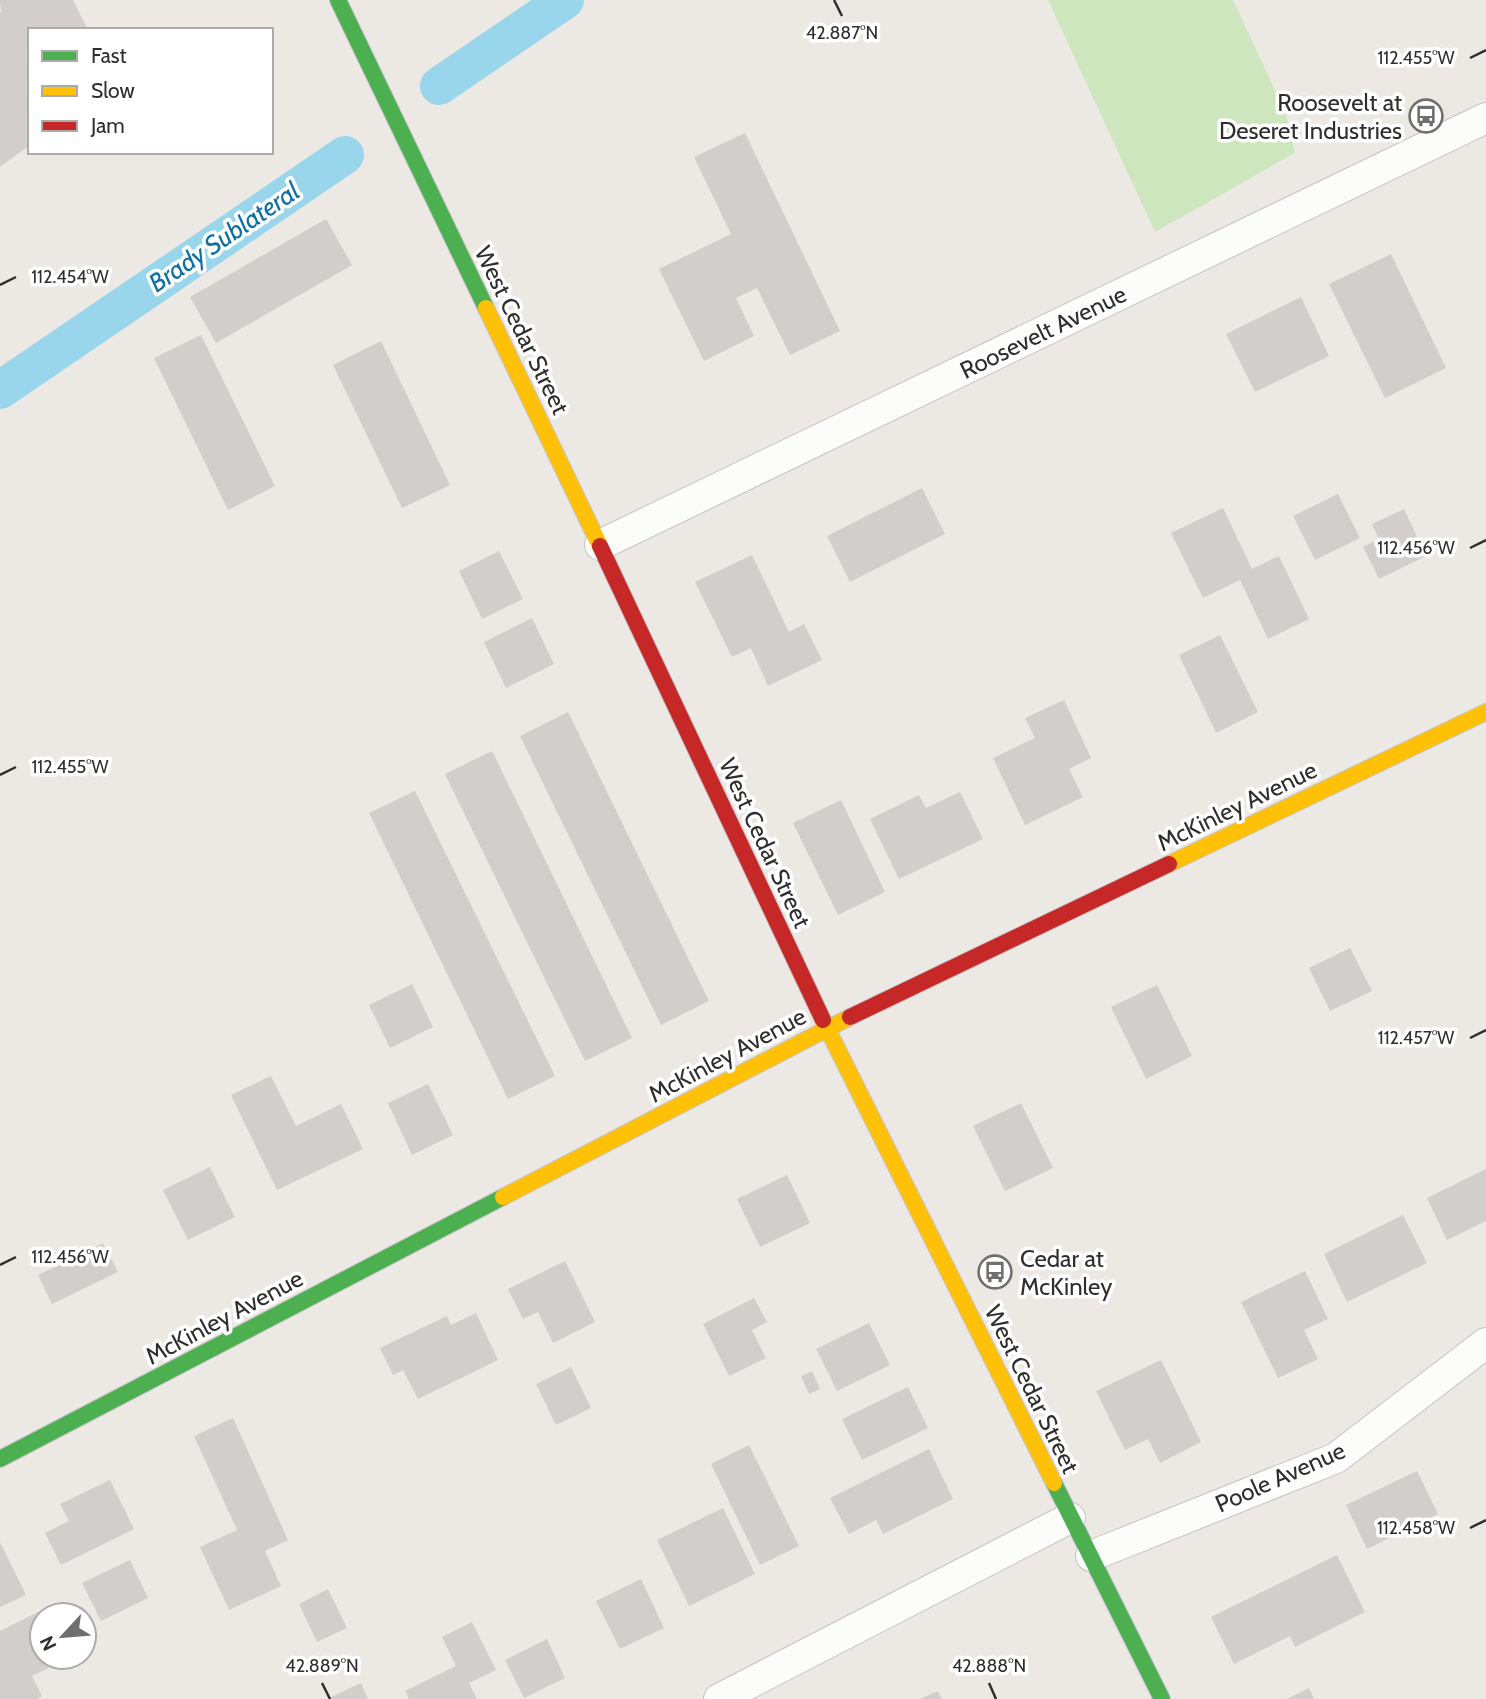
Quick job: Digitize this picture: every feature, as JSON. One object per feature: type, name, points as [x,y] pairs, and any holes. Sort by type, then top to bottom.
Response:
[{"type":"street","name":"West Cedar Street","points":[[338,0],[600,545],[827,1028],[1161,1699]]},
{"type":"street","name":"Roosevelt Avenue","points":[[600,545],[1486,118]]},
{"type":"street","name":"McKinley Avenue","points":[[0,1459],[827,1028],[1486,712]]},
{"type":"street","name":"Poole Avenue","points":[[1091,1556],[1336,1458],[1486,1343]]},
{"type":"street","points":[[719,1699],[1070,1518]]},
{"type":"green space","points":[[1048,0],[1233,0],[1286,114],[1295,153],[1155,232]]},
{"type":"building","points":[[0,0],[73,0],[87,28],[28,28],[28,146],[0,167],[0,13]]},
{"type":"building","points":[[745,133],[840,331],[790,355],[757,288],[736,298],[754,336],[704,361],[659,269],[731,234],[694,157]]},
{"type":"building","points":[[326,219],[352,265],[216,343],[190,297]]},
{"type":"building","points":[[1391,254],[1446,368],[1385,398],[1329,284]]},
{"type":"building","points":[[1301,297],[1329,356],[1255,392],[1226,334]]},
{"type":"building","points":[[201,335],[275,486],[228,510],[154,358]]},
{"type":"building","points":[[381,341],[450,485],[402,508],[333,365]]},
{"type":"building","points":[[922,488],[945,534],[850,582],[827,536]]},
{"type":"building","points":[[1338,494],[1360,538],[1315,560],[1293,516]]},
{"type":"building","points":[[1223,508],[1252,569],[1279,556],[1309,619],[1268,639],[1240,580],[1203,598],[1171,533]]},
{"type":"building","points":[[1404,509],[1426,556],[1379,579],[1363,547],[1379,539],[1372,524]]},
{"type":"building","points":[[499,551],[523,599],[482,619],[459,571]]},
{"type":"building","points":[[752,555],[789,632],[804,624],[822,660],[768,686],[751,648],[732,657],[695,582]]},
{"type":"building","points":[[532,618],[554,664],[506,688],[484,642]]},
{"type":"building","points":[[1220,635],[1258,712],[1216,733],[1179,655]]},
{"type":"building","points":[[1064,700],[1091,758],[1069,769],[1083,797],[1025,825],[993,758],[1035,738],[1025,718]]},
{"type":"building","points":[[568,712],[709,1001],[661,1025],[520,736]]},
{"type":"building","points":[[492,751],[632,1038],[585,1061],[445,774]]},
{"type":"building","points":[[415,791],[555,1076],[508,1099],[369,813]]},
{"type":"building","points":[[960,792],[983,839],[899,879],[870,819],[919,795],[926,808]]},
{"type":"building","points":[[841,800],[885,892],[838,915],[793,823]]},
{"type":"building","points":[[1350,948],[1372,991],[1330,1011],[1309,968]]},
{"type":"building","points":[[412,984],[433,1027],[390,1048],[369,1005]]},
{"type":"building","points":[[1157,985],[1192,1056],[1146,1079],[1111,1007]]},
{"type":"building","points":[[271,1076],[296,1126],[341,1104],[363,1149],[277,1190],[231,1095]]},
{"type":"building","points":[[428,1084],[453,1135],[412,1155],[388,1103]]},
{"type":"building","points":[[1021,1103],[1053,1168],[1005,1191],[973,1126]]},
{"type":"building","points":[[210,1167],[235,1217],[188,1240],[163,1190]]},
{"type":"building","points":[[1486,1169],[1486,1221],[1447,1240],[1427,1198]]},
{"type":"building","points":[[787,1175],[810,1223],[760,1247],[737,1199]]},
{"type":"building","points":[[1403,1215],[1427,1263],[1347,1302],[1324,1254]]},
{"type":"building","points":[[103,1243],[118,1272],[52,1304],[38,1275]]},
{"type":"building","points":[[565,1261],[595,1322],[553,1343],[538,1312],[523,1319],[508,1289]]},
{"type":"building","points":[[1305,1271],[1328,1319],[1304,1330],[1318,1359],[1278,1378],[1241,1302]]},
{"type":"building","points":[[754,1298],[767,1322],[752,1330],[766,1358],[729,1376],[703,1324]]},
{"type":"building","points":[[476,1313],[498,1360],[418,1399],[403,1370],[393,1375],[380,1348],[447,1316],[451,1325]]},
{"type":"building","points":[[869,1323],[890,1365],[837,1391],[816,1349]]},
{"type":"building","points":[[1161,1360],[1201,1442],[1160,1463],[1148,1439],[1125,1450],[1096,1391]]},
{"type":"building","points":[[571,1367],[591,1408],[556,1425],[536,1384]]},
{"type":"building","points":[[812,1371],[820,1389],[809,1394],[801,1376]]},
{"type":"building","points":[[908,1387],[928,1428],[862,1460],[842,1419]]},
{"type":"building","points":[[233,1418],[288,1540],[265,1551],[281,1586],[229,1610],[200,1547],[237,1530],[194,1436]]},
{"type":"building","points":[[749,1445],[799,1546],[760,1565],[711,1464]]},
{"type":"building","points":[[929,1449],[953,1499],[883,1534],[876,1520],[849,1534],[830,1498]]},
{"type":"building","points":[[1417,1471],[1438,1514],[1367,1549],[1346,1505]]},
{"type":"building","points":[[110,1480],[134,1529],[61,1565],[45,1533],[69,1521],[60,1504]]},
{"type":"building","points":[[723,1508],[755,1574],[689,1606],[657,1540]]},
{"type":"building","points":[[0,1542],[26,1595],[0,1607]]},
{"type":"building","points":[[1337,1555],[1365,1612],[1295,1647],[1290,1636],[1234,1664],[1211,1617]]},
{"type":"building","points":[[130,1560],[148,1598],[101,1621],[98,1601],[91,1601],[82,1583]]},
{"type":"building","points":[[641,1579],[664,1628],[620,1649],[596,1601]]},
{"type":"building","points":[[328,1589],[347,1628],[317,1642],[299,1604]]},
{"type":"building","points":[[28,1617],[28,1671],[42,1671],[32,1676],[42,1696],[37,1699],[0,1699],[0,1631]]},
{"type":"building","points":[[472,1622],[496,1670],[469,1683],[477,1699],[409,1699],[405,1691],[456,1666],[442,1637]]},
{"type":"building","points":[[547,1639],[565,1678],[524,1698],[505,1660]]},
{"type":"building","points":[[361,1683],[368,1699],[327,1699]]},
{"type":"building","points":[[1309,1688],[1314,1699],[1287,1699]]},
{"type":"building","points":[[938,1691],[942,1699],[920,1699]]},
{"type":"waterway","name":"Brady Sublateral","points":[[439,86],[565,0]]},
{"type":"waterway","name":"Brady Sublateral","points":[[0,390],[345,155]]},
{"type":"traffic: fast","points":[[338,0],[486,308]]},
{"type":"traffic: fast","points":[[0,1459],[503,1197]]},
{"type":"traffic: fast","points":[[1054,1483],[1162,1699]]},
{"type":"traffic: slow","points":[[486,308],[600,546]]},
{"type":"traffic: slow","points":[[1169,864],[1486,712]]},
{"type":"traffic: slow","points":[[503,1197],[850,1017]]},
{"type":"traffic: slow","points":[[823,1020],[1054,1483]]},
{"type":"traffic: jam","points":[[600,546],[823,1020]]},
{"type":"traffic: jam","points":[[850,1017],[1169,864]]},
{"type":"place","name":"Roosevelt at Deseret Industries","points":[[1426,116]]},
{"type":"place","name":"Cedar at McKinley","points":[[995,1272]]}]
